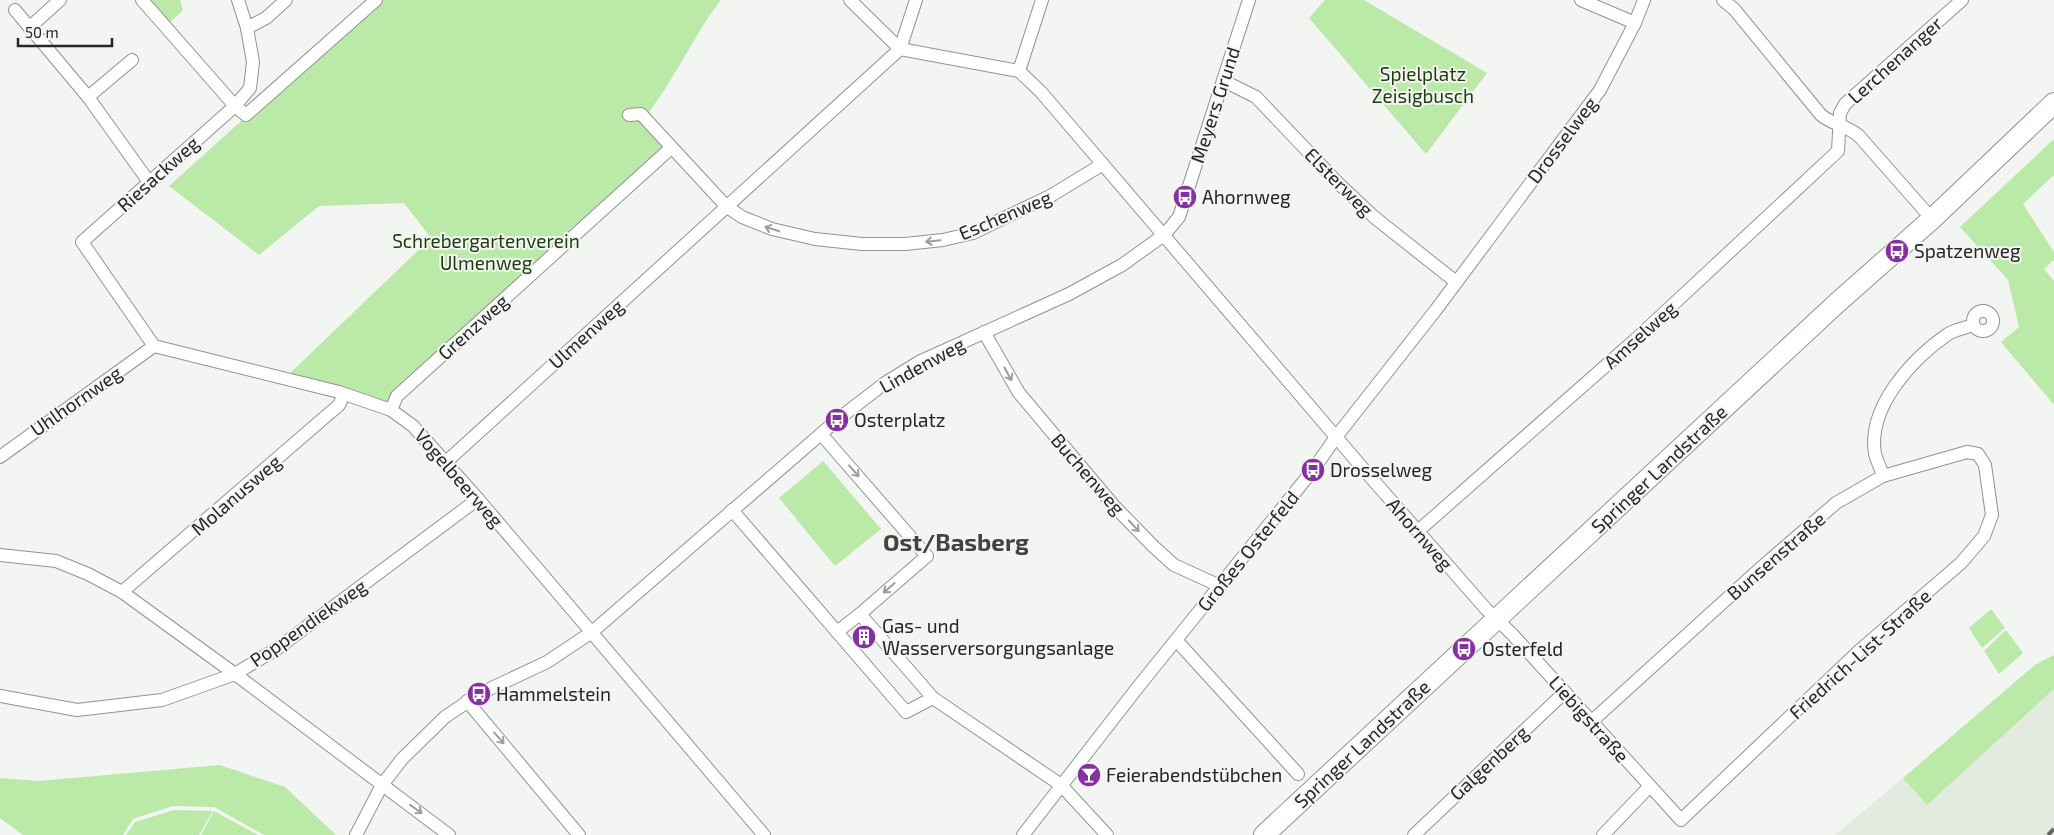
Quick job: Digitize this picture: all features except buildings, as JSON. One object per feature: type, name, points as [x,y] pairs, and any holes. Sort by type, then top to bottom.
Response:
[{"type":"main road","name":"Springer Landstraße","points":[[1264,835],[1831,308],[1932,219],[2054,103]]},
{"type":"street","points":[[30,28],[60,0]]},
{"type":"street","points":[[142,0],[235,106],[246,115],[376,0]]},
{"type":"street","name":"Riesackweg","points":[[154,346],[82,242],[235,106],[250,88],[253,62],[247,28],[238,0]]},
{"type":"street","points":[[247,28],[266,18],[286,0]]},
{"type":"street","points":[[850,0],[900,49],[1019,71],[1042,0]]},
{"type":"street","points":[[900,49],[916,0]]},
{"type":"street","name":"Meyers Grund","points":[[1164,235],[1179,216],[1249,0]]},
{"type":"street","points":[[1581,0],[1635,23]]},
{"type":"street","name":"Drosselweg","points":[[1336,437],[1456,282],[1600,90],[1635,23],[1644,0]]},
{"type":"street","points":[[1723,0],[1734,9],[1821,115],[1828,121],[1852,130],[1859,136],[1932,219]]},
{"type":"street","name":"Lerchenanger","points":[[1838,125],[1840,113],[1845,104],[1962,0]]},
{"type":"street","points":[[15,10],[88,96],[149,182]]},
{"type":"street","name":"Ulmenweg","points":[[446,462],[900,49]]},
{"type":"street","points":[[88,96],[132,60]]},
{"type":"street","name":"Ahornweg","points":[[1019,71],[1041,92],[1336,437],[1486,609],[1497,619]]},
{"type":"street","name":"Elsterweg","points":[[1224,81],[1256,97],[1337,182],[1374,217],[1456,282]]},
{"type":"street","points":[[629,115],[641,114],[726,206]]},
{"type":"street","name":"Amselweg","points":[[1418,531],[1636,340],[1838,151],[1838,125]]},
{"type":"street","name":"Grenzweg","points":[[391,410],[397,396],[671,148]]},
{"type":"street","name":"Eschenweg","points":[[726,206],[742,218],[772,230],[815,239],[862,244],[905,244],[943,240],[974,233],[1052,195],[1103,164]]},
{"type":"street","name":"Lindenweg","points":[[592,632],[732,510],[885,383],[919,362],[1069,294],[1122,265],[1164,235]]},
{"type":"street","points":[[1883,476],[1875,454],[1876,426],[1888,397],[1905,371],[1949,333],[1973,325]]},
{"type":"street","name":"Buchenweg","points":[[984,332],[1019,393],[1116,507],[1174,565],[1220,586]]},
{"type":"street","name":"Vogelbeerweg","points":[[154,346],[344,394],[391,410],[413,426],[478,499],[764,835]]},
{"type":"street","name":"Uhlhornweg","points":[[0,457],[154,346]]},
{"type":"street","name":"Molanusweg","points":[[122,592],[340,405],[344,394]]},
{"type":"street","points":[[822,434],[927,556],[837,632]]},
{"type":"street","name":"Großes Osterfeld","points":[[1023,835],[1176,640],[1313,470],[1336,437]]},
{"type":"street","name":"Bunsenstraße","points":[[1592,721],[1763,566],[1836,503],[1883,476],[1967,452],[1978,454],[1985,465]]},
{"type":"street","name":"Friedrich-List-Straße","points":[[1681,820],[1860,650],[1961,563],[1984,536],[1992,515],[1985,465]]},
{"type":"street","name":"Poppendiekweg","points":[[0,696],[77,710],[162,700],[235,674],[278,648],[478,499]]},
{"type":"street","points":[[732,510],[906,712],[933,698]]},
{"type":"street","points":[[0,555],[56,561],[88,574],[122,592],[235,674],[449,835]]},
{"type":"street","points":[[860,614],[933,698],[1061,785],[1107,835]]},
{"type":"street","name":"Liebigstraße","points":[[1497,619],[1681,820]]},
{"type":"street","points":[[356,835],[382,785],[402,759],[426,734],[467,701],[499,683],[547,662],[592,632]]},
{"type":"street","points":[[1176,640],[1298,774]]},
{"type":"street","name":"Galgenberg","points":[[1414,835],[1565,692]]},
{"type":"street","points":[[467,701],[579,835]]},
{"type":"street","points":[[1603,835],[1649,787]]},
{"type":"shaded area","points":[[2054,689],[2054,835],[1835,835],[1903,778],[1927,804]]},
{"type":"green space","points":[[142,0],[180,0],[183,10],[165,27]]},
{"type":"green space","name":"Schrebergartenverein Ulmenweg","points":[[376,0],[721,0],[701,29],[665,90],[644,118],[671,148],[391,410],[284,379],[431,238],[404,203],[319,206],[259,255],[169,186]]},
{"type":"green space","name":"Spielplatz Zeisigbusch","points":[[1325,0],[1364,0],[1487,73],[1426,154],[1309,18]]},
{"type":"green space","points":[[2054,139],[2054,175],[2023,204],[2054,252],[2054,260],[2044,269],[2054,281],[2054,405],[2001,342],[2019,327],[2008,280],[1960,227]]},
{"type":"green space","points":[[823,461],[881,529],[835,566],[779,498]]},
{"type":"green space","points":[[1991,609],[2005,628],[1982,648],[1969,628]]},
{"type":"green space","points":[[2006,630],[2023,653],[1999,674],[1984,651]]},
{"type":"green space","points":[[2054,655],[2054,689],[1927,805],[1903,778],[2035,665]]},
{"type":"green space","points":[[220,765],[285,787],[336,835],[264,835],[214,807],[173,806],[133,819],[123,835],[23,835],[0,818],[0,778],[38,781]]},
{"type":"green space","points":[[174,810],[213,811],[199,835],[126,835],[135,822]]},
{"type":"green space","points":[[214,811],[258,835],[201,835]]},
{"type":"railway","points":[[2048,835],[2054,829]]},
{"type":"place","name":"Ahornweg","points":[[1185,197]]},
{"type":"place","name":"Spatzenweg","points":[[1897,251]]},
{"type":"place","name":"Osterplatz","points":[[837,420]]},
{"type":"place","name":"Drosselweg","points":[[1313,470]]},
{"type":"place","name":"Gas- und Wasserversorgungsanlage","points":[[864,637]]},
{"type":"place","name":"Osterfeld","points":[[1464,649]]},
{"type":"place","name":"Hammelstein","points":[[479,694]]},
{"type":"place","name":"Feierabendstübchen","points":[[1089,775]]},
{"type":"district","name":"Ost/Basberg","points":[[956,543]]}]
